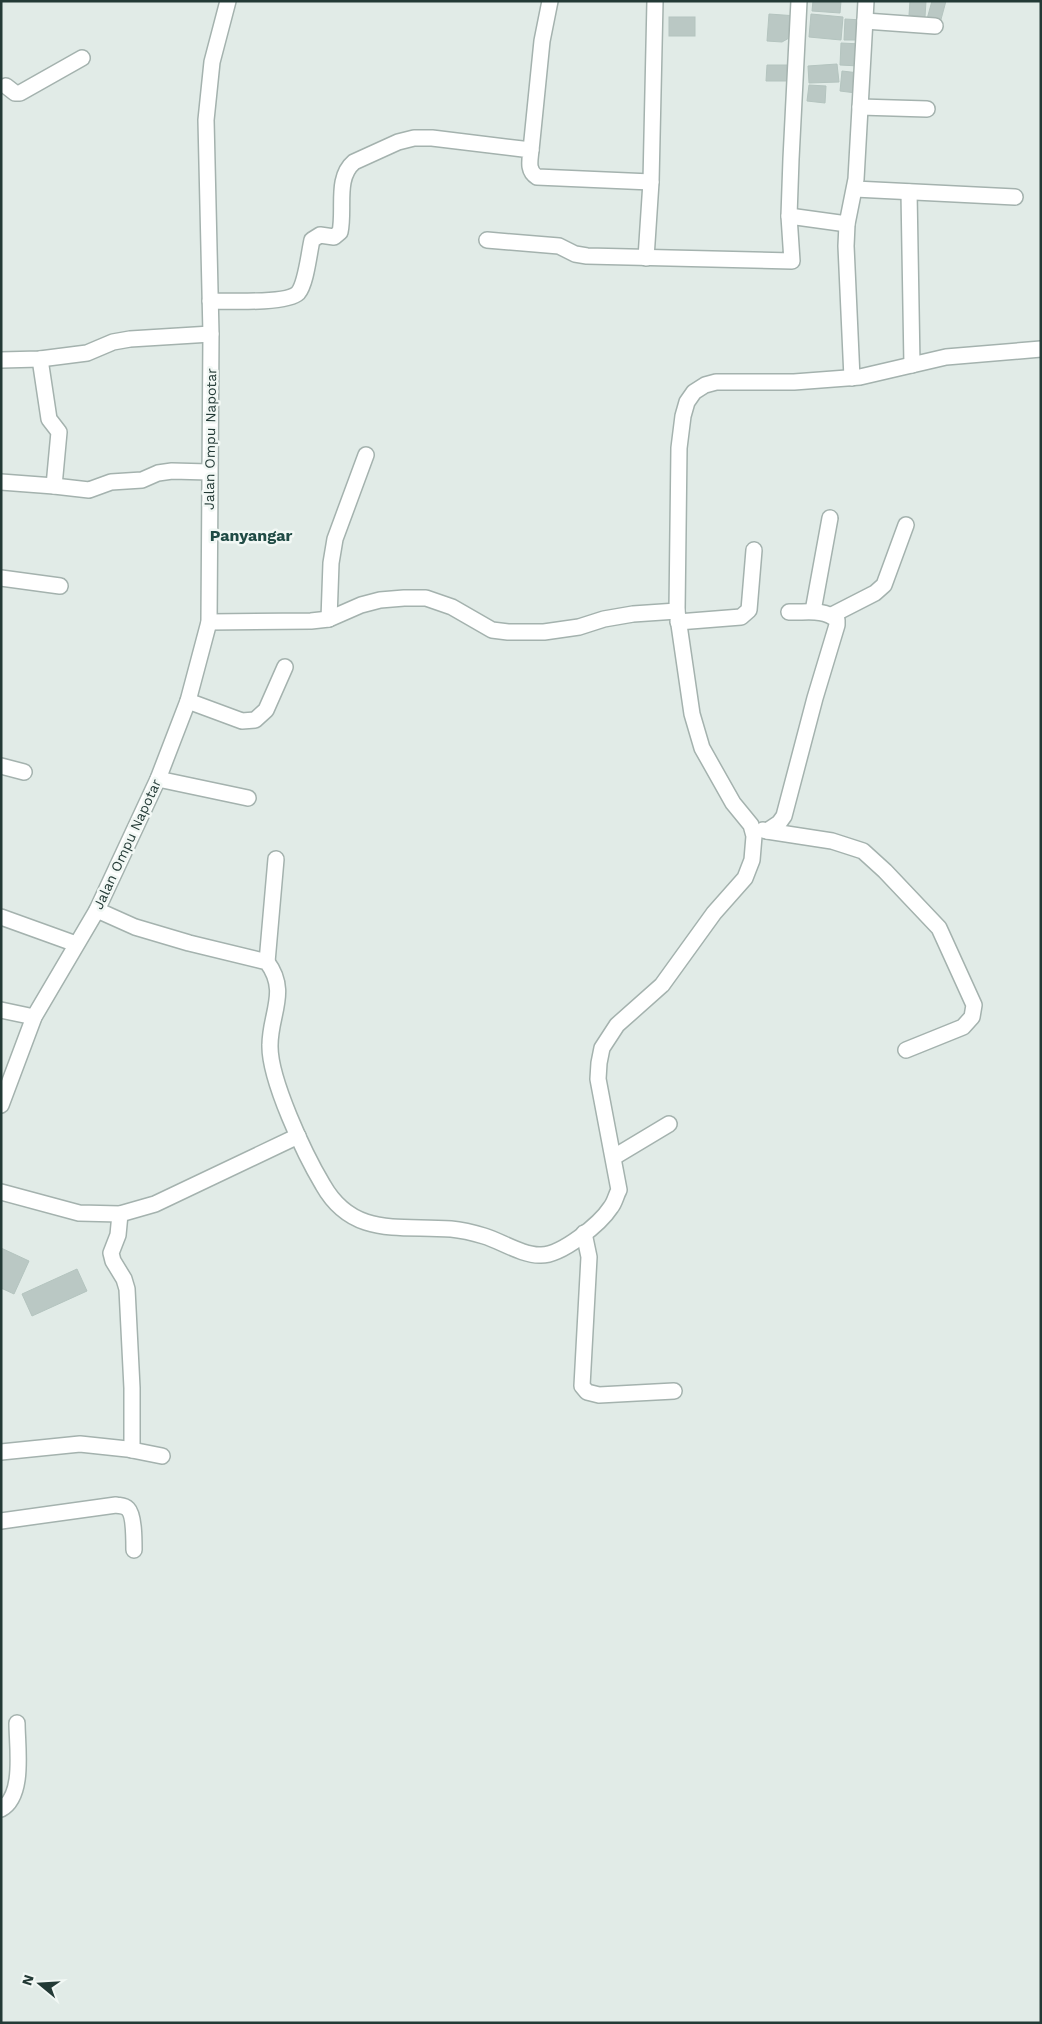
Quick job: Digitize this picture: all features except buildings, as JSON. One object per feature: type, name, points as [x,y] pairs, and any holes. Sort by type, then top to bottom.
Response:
[{"type":"street","name":"Jalan Ompu Napotar","points":[[1,1105],[34,1017],[97,910],[158,779],[188,701],[209,622],[211,334],[206,120],[212,62],[228,1]]},
{"type":"street","points":[[550,1],[542,41],[531,150],[532,174],[537,177],[651,182]]},
{"type":"street","points":[[646,258],[651,182],[655,1]]},
{"type":"street","points":[[487,240],[559,246],[575,254],[588,256],[792,262],[790,216],[799,1]]},
{"type":"street","points":[[852,378],[846,246],[847,224],[855,189],[866,1]]},
{"type":"street","points":[[865,21],[935,26]]},
{"type":"street","points":[[3,84],[15,93],[20,94],[82,58]]},
{"type":"street","points":[[860,107],[927,109]]},
{"type":"street","points":[[210,301],[284,300],[298,292],[302,285],[312,240],[320,235],[334,237],[340,232],[345,173],[354,162],[398,142],[414,138],[432,138],[531,150]]},
{"type":"street","points":[[855,189],[1015,197]]},
{"type":"street","points":[[909,192],[912,365]]},
{"type":"street","points":[[790,216],[847,224]]},
{"type":"street","points":[[1,360],[40,359],[87,353],[113,342],[130,339],[211,334]]},
{"type":"street","points":[[97,910],[135,927],[267,962],[275,972],[279,992],[270,1036],[270,1054],[276,1080],[298,1136],[324,1187],[338,1206],[350,1216],[372,1225],[412,1229],[452,1229],[486,1236],[505,1245],[541,1256],[556,1252],[584,1234],[601,1220],[612,1206],[619,1190],[598,1079],[602,1048],[617,1025],[662,985],[714,912],[745,878],[752,860],[754,836],[751,825],[733,803],[702,748],[692,714],[677,616],[679,448],[683,416],[687,402],[694,392],[705,384],[716,382],[794,382],[852,378],[946,357],[1041,349]]},
{"type":"street","points":[[40,359],[48,419],[59,432],[54,486]]},
{"type":"street","points":[[329,619],[331,563],[335,539],[366,455]]},
{"type":"street","points":[[1,482],[89,490],[111,482],[142,480],[172,471],[209,472]]},
{"type":"street","points":[[813,611],[830,518]]},
{"type":"street","points":[[832,615],[875,592],[884,585],[906,525]]},
{"type":"street","points":[[209,622],[311,621],[329,619],[361,605],[380,600],[404,598],[426,598],[452,607],[492,630],[508,632],[544,632],[578,627],[604,619],[633,614],[742,617],[747,613],[750,604],[754,550]]},
{"type":"street","points":[[1,578],[60,586]]},
{"type":"street","points":[[767,831],[779,823],[784,816],[835,635],[836,620],[832,615],[813,611],[803,613],[789,612]]},
{"type":"street","points":[[188,701],[242,721],[255,720],[266,710],[285,667]]},
{"type":"street","points":[[1,766],[24,772]]},
{"type":"street","points":[[158,779],[248,798]]},
{"type":"street","points":[[751,825],[767,831],[832,841],[862,851],[885,870],[939,928],[974,1005],[972,1017],[963,1027],[906,1050]]},
{"type":"street","points":[[267,962],[276,859]]},
{"type":"street","points":[[1,917],[76,944]]},
{"type":"street","points":[[1,1010],[34,1017]]},
{"type":"street","points":[[614,1157],[669,1124]]},
{"type":"street","points":[[1,1192],[79,1213],[120,1214],[156,1204],[298,1136]]},
{"type":"street","points":[[120,1214],[118,1235],[111,1253],[127,1289],[132,1388],[132,1450]]},
{"type":"street","points":[[584,1234],[590,1257],[582,1386],[587,1392],[599,1395],[674,1391]]},
{"type":"street","points":[[1,1452],[80,1444],[132,1450],[162,1456]]},
{"type":"street","points":[[1,1521],[116,1505],[124,1506],[129,1510],[131,1516],[134,1550]]},
{"type":"street","points":[[1,1808],[9,1804],[14,1796],[17,1784],[17,1724]]},
{"type":"district","name":"Panyangar","points":[[251,535]]}]
